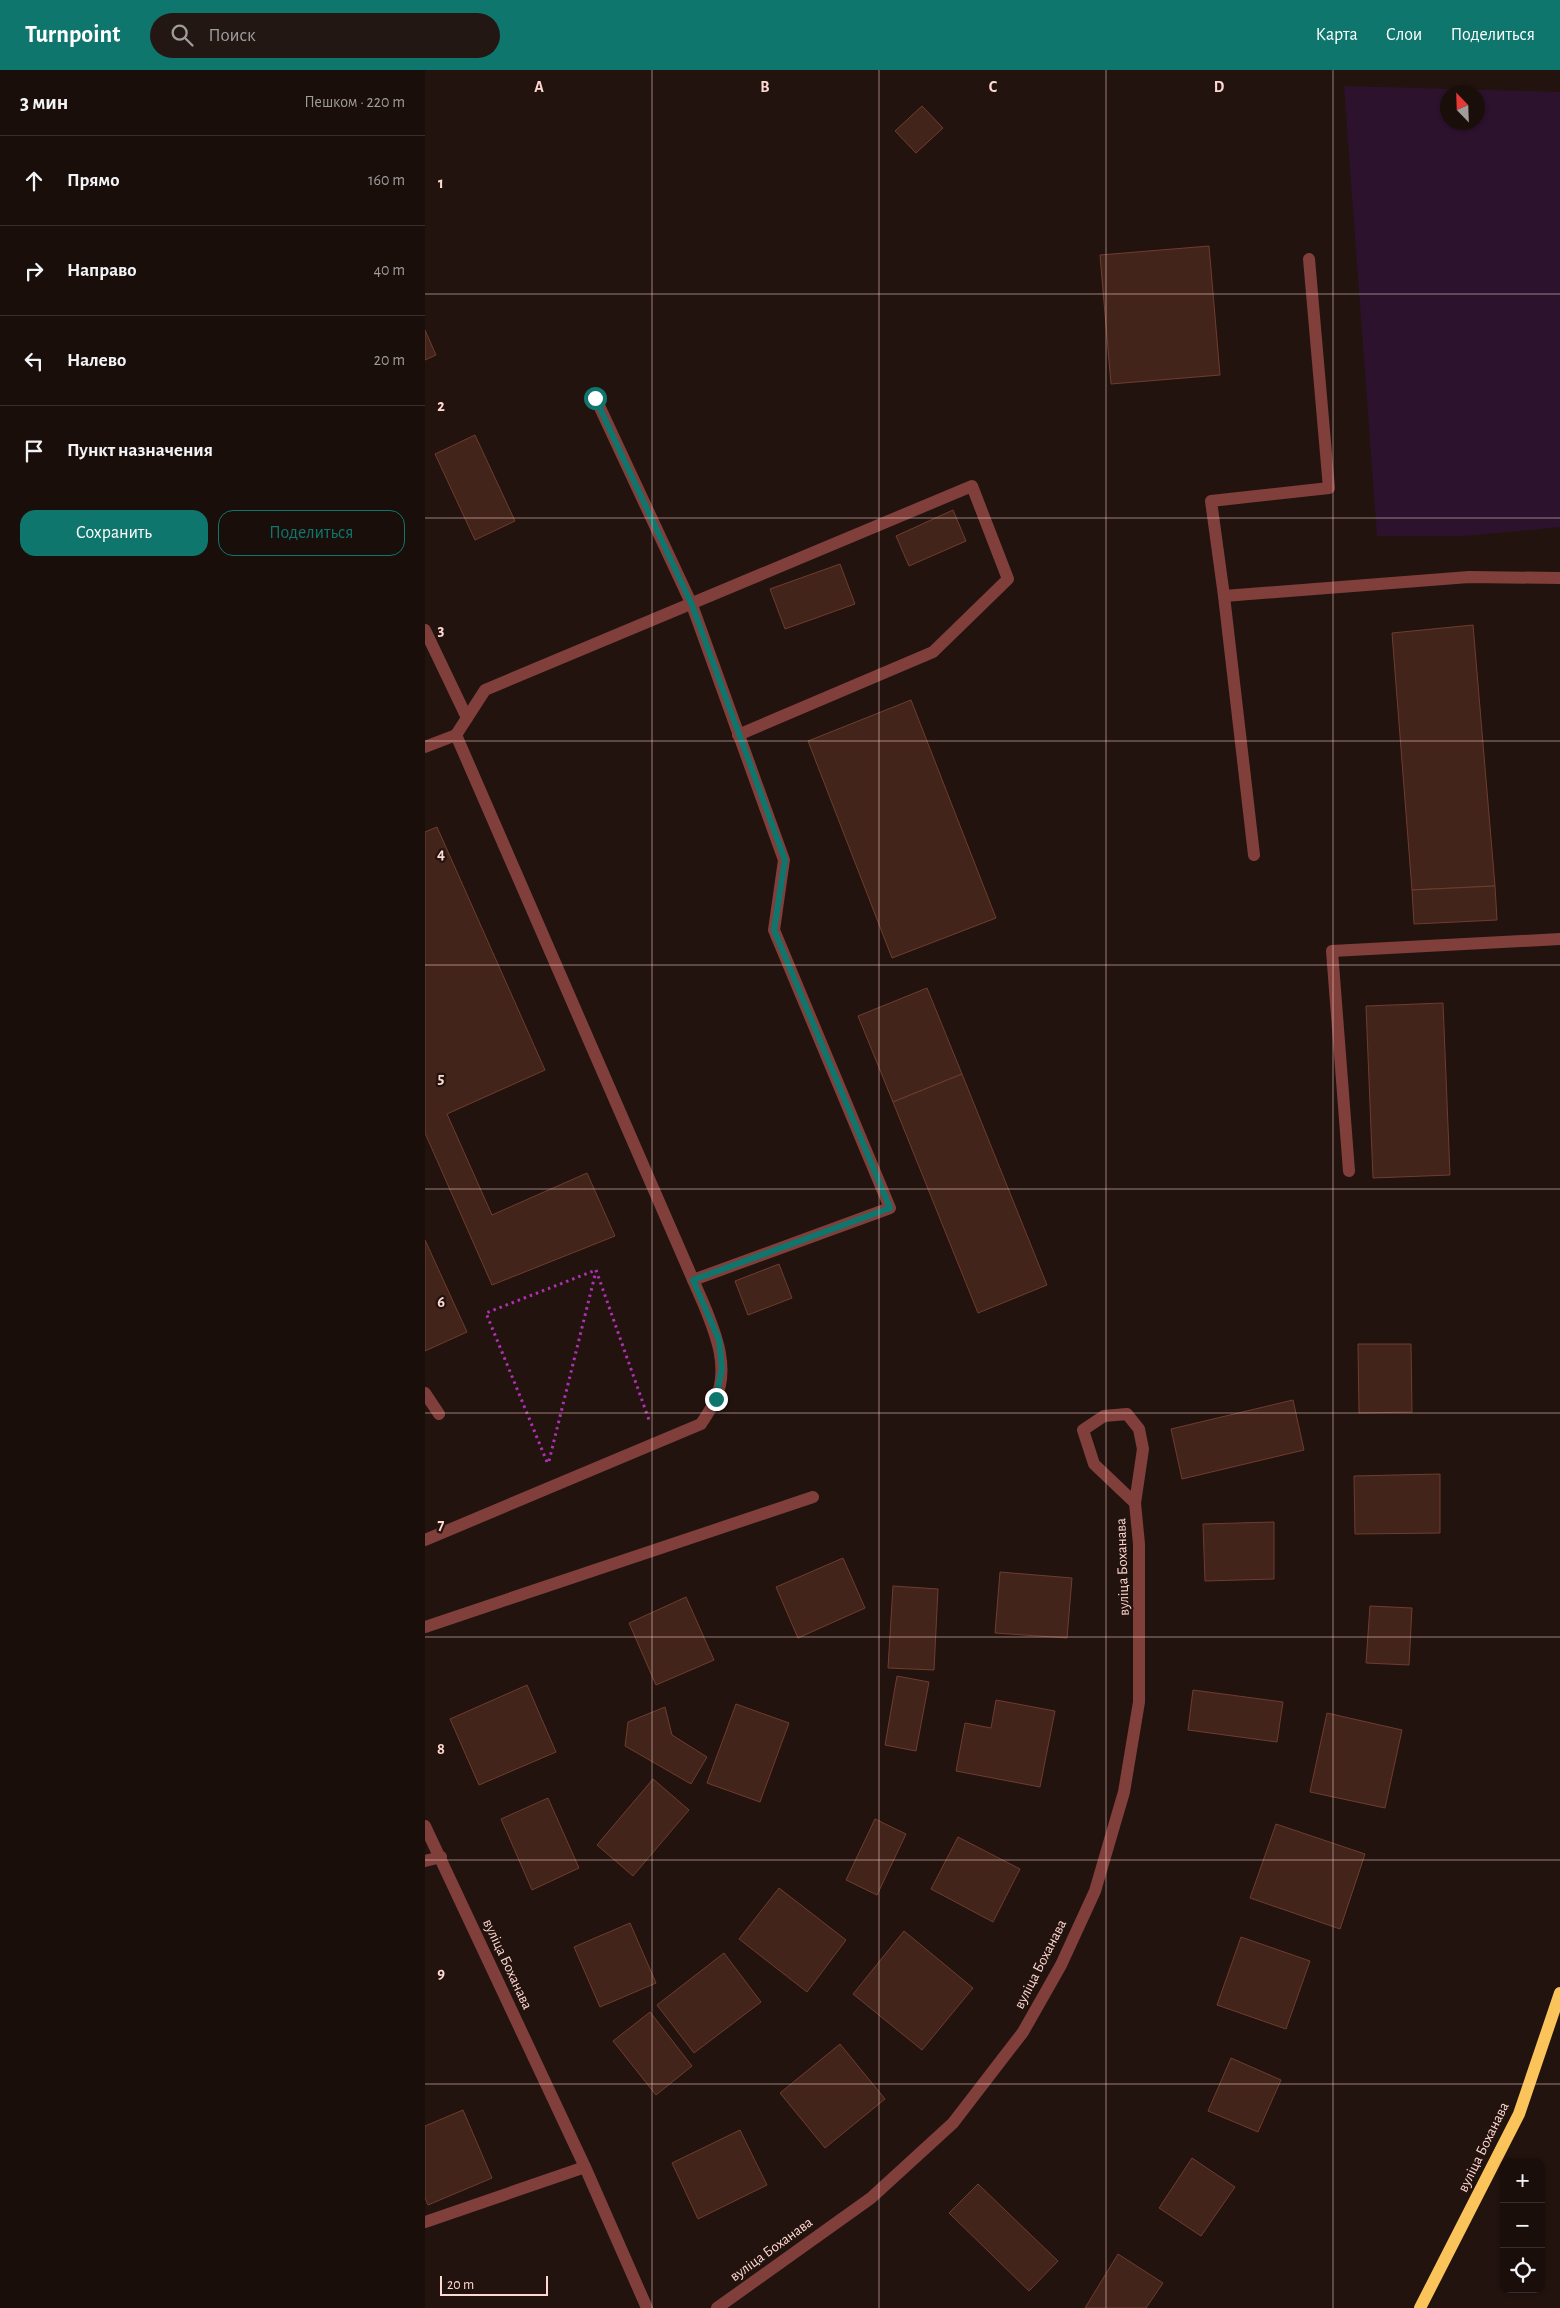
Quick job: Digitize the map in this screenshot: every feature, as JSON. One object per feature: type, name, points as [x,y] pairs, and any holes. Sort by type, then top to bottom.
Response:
[{"type":"main road","name":"вуліца Боханава","points":[[1420,2308],[1519,2114],[1560,1993]]},
{"type":"street","points":[[1254,856],[1211,500],[1329,488],[1309,259]]},
{"type":"street","points":[[595,398],[692,605],[785,860],[774,930],[890,1208],[693,1280]]},
{"type":"street","points":[[425,747],[456,736],[485,690],[692,605],[972,486],[1008,580],[933,652],[738,735]]},
{"type":"street","points":[[1224,596],[1469,577],[1560,578]]},
{"type":"street","points":[[425,630],[467,718]]},
{"type":"street","points":[[425,1540],[701,1424],[716,1399],[722,1368],[719,1340],[456,736]]},
{"type":"street","points":[[1349,1171],[1332,951],[1560,938]]},
{"type":"street","points":[[425,1393],[439,1414]]},
{"type":"street","name":"вуліца Боханава","points":[[717,2308],[871,2198],[953,2123],[1023,2032],[1061,1965],[1097,1882],[1124,1792],[1139,1702],[1139,1554],[1135,1503],[1143,1449],[1139,1429],[1127,1414],[1105,1416],[1083,1430],[1094,1464],[1135,1503]]},
{"type":"street","points":[[425,1626],[813,1498]]},
{"type":"street","name":"вуліца Боханава","points":[[425,1826],[585,2167],[647,2308]]},
{"type":"street","points":[[425,1861],[441,1857]]},
{"type":"street","points":[[425,2222],[585,2167]]},
{"type":"path","points":[[597,1270],[651,1425]]},
{"type":"path","points":[[548,1464],[486,1313],[597,1270]]},
{"type":"path","points":[[548,1464],[597,1270]]},
{"type":"path","points":[[548,1464],[557,1461]]},
{"type":"shaded area","points":[[1344,86],[1440,89],[1440,130],[1485,130],[1485,90],[1560,92],[1560,527],[1465,536],[1377,536]]},
{"type":"building","points":[[922,106],[943,128],[916,153],[895,131]]},
{"type":"building","points":[[1209,246],[1220,375],[1111,384],[1100,255]]},
{"type":"building","points":[[425,330],[436,355],[425,360]]},
{"type":"building","points":[[475,435],[515,521],[475,540],[435,454]]},
{"type":"building","points":[[953,510],[966,541],[909,566],[896,536]]},
{"type":"building","points":[[840,564],[855,604],[785,629],[770,589]]},
{"type":"building","points":[[1473,625],[1495,886],[1412,890],[1392,633]]},
{"type":"building","points":[[911,700],[996,918],[892,958],[808,741]]},
{"type":"building","points":[[437,827],[545,1070],[447,1114],[492,1215],[587,1173],[615,1236],[492,1285],[425,1133],[425,832]]},
{"type":"building","points":[[1495,886],[1497,920],[1414,924],[1412,890]]},
{"type":"building","points":[[927,988],[962,1074],[893,1102],[858,1016]]},
{"type":"building","points":[[1443,1003],[1450,1175],[1373,1178],[1366,1006]]},
{"type":"building","points":[[962,1074],[1047,1285],[978,1313],[893,1102]]},
{"type":"building","points":[[425,1240],[467,1332],[425,1351]]},
{"type":"building","points":[[779,1264],[792,1298],[748,1315],[735,1281]]},
{"type":"building","points":[[1358,1344],[1411,1344],[1412,1412],[1359,1413]]},
{"type":"building","points":[[1293,1400],[1304,1450],[1182,1479],[1171,1429]]},
{"type":"building","points":[[1440,1474],[1440,1533],[1355,1534],[1354,1476]]},
{"type":"building","points":[[1274,1522],[1274,1579],[1205,1581],[1203,1524]]},
{"type":"building","points":[[843,1558],[865,1608],[798,1638],[776,1587]]},
{"type":"building","points":[[1000,1572],[1072,1578],[1067,1638],[995,1633]]},
{"type":"building","points":[[893,1586],[938,1589],[934,1670],[888,1668]]},
{"type":"building","points":[[686,1597],[714,1660],[656,1685],[629,1623]]},
{"type":"building","points":[[1370,1606],[1412,1608],[1409,1665],[1366,1663]]},
{"type":"building","points":[[897,1676],[929,1682],[916,1751],[885,1745]]},
{"type":"building","points":[[527,1685],[556,1752],[479,1785],[450,1719]]},
{"type":"building","points":[[1193,1690],[1283,1702],[1277,1742],[1188,1730]]},
{"type":"building","points":[[996,1700],[1055,1711],[1040,1787],[956,1771],[965,1723],[991,1728]]},
{"type":"building","points":[[736,1704],[789,1723],[760,1802],[707,1783]]},
{"type":"building","points":[[665,1707],[672,1735],[707,1757],[691,1784],[625,1746],[628,1722]]},
{"type":"building","points":[[1327,1713],[1402,1730],[1385,1808],[1310,1792]]},
{"type":"building","points":[[653,1779],[689,1810],[633,1876],[597,1845]]},
{"type":"building","points":[[548,1798],[579,1868],[532,1890],[501,1819]]},
{"type":"building","points":[[875,1819],[906,1834],[877,1895],[846,1880]]},
{"type":"building","points":[[1276,1824],[1365,1854],[1340,1929],[1250,1898]]},
{"type":"building","points":[[958,1837],[1020,1869],[993,1922],[931,1889]]},
{"type":"building","points":[[779,1888],[846,1940],[807,1992],[739,1939]]},
{"type":"building","points":[[630,1923],[656,1983],[600,2007],[574,1947]]},
{"type":"building","points":[[904,1931],[973,1988],[922,2050],[853,1994]]},
{"type":"building","points":[[1241,1937],[1310,1961],[1286,2029],[1217,2005]]},
{"type":"building","points":[[724,1953],[761,2002],[694,2053],[657,2005]]},
{"type":"building","points":[[650,2012],[692,2066],[656,2095],[613,2041]]},
{"type":"building","points":[[840,2044],[885,2099],[825,2148],[780,2093]]},
{"type":"building","points":[[1231,2058],[1281,2080],[1258,2132],[1208,2111]]},
{"type":"building","points":[[463,2110],[492,2178],[428,2205],[425,2198],[425,2126]]},
{"type":"building","points":[[740,2130],[767,2185],[698,2219],[672,2163]]},
{"type":"building","points":[[1192,2158],[1235,2187],[1201,2236],[1159,2208]]},
{"type":"building","points":[[978,2184],[1058,2261],[1029,2291],[949,2213]]},
{"type":"building","points":[[1118,2254],[1163,2283],[1146,2308],[1085,2308]]},
{"type":"route","points":[[595,398],[692,605],[785,860],[774,930],[890,1208],[693,1280],[719,1340],[722,1368],[716,1399]]}]
